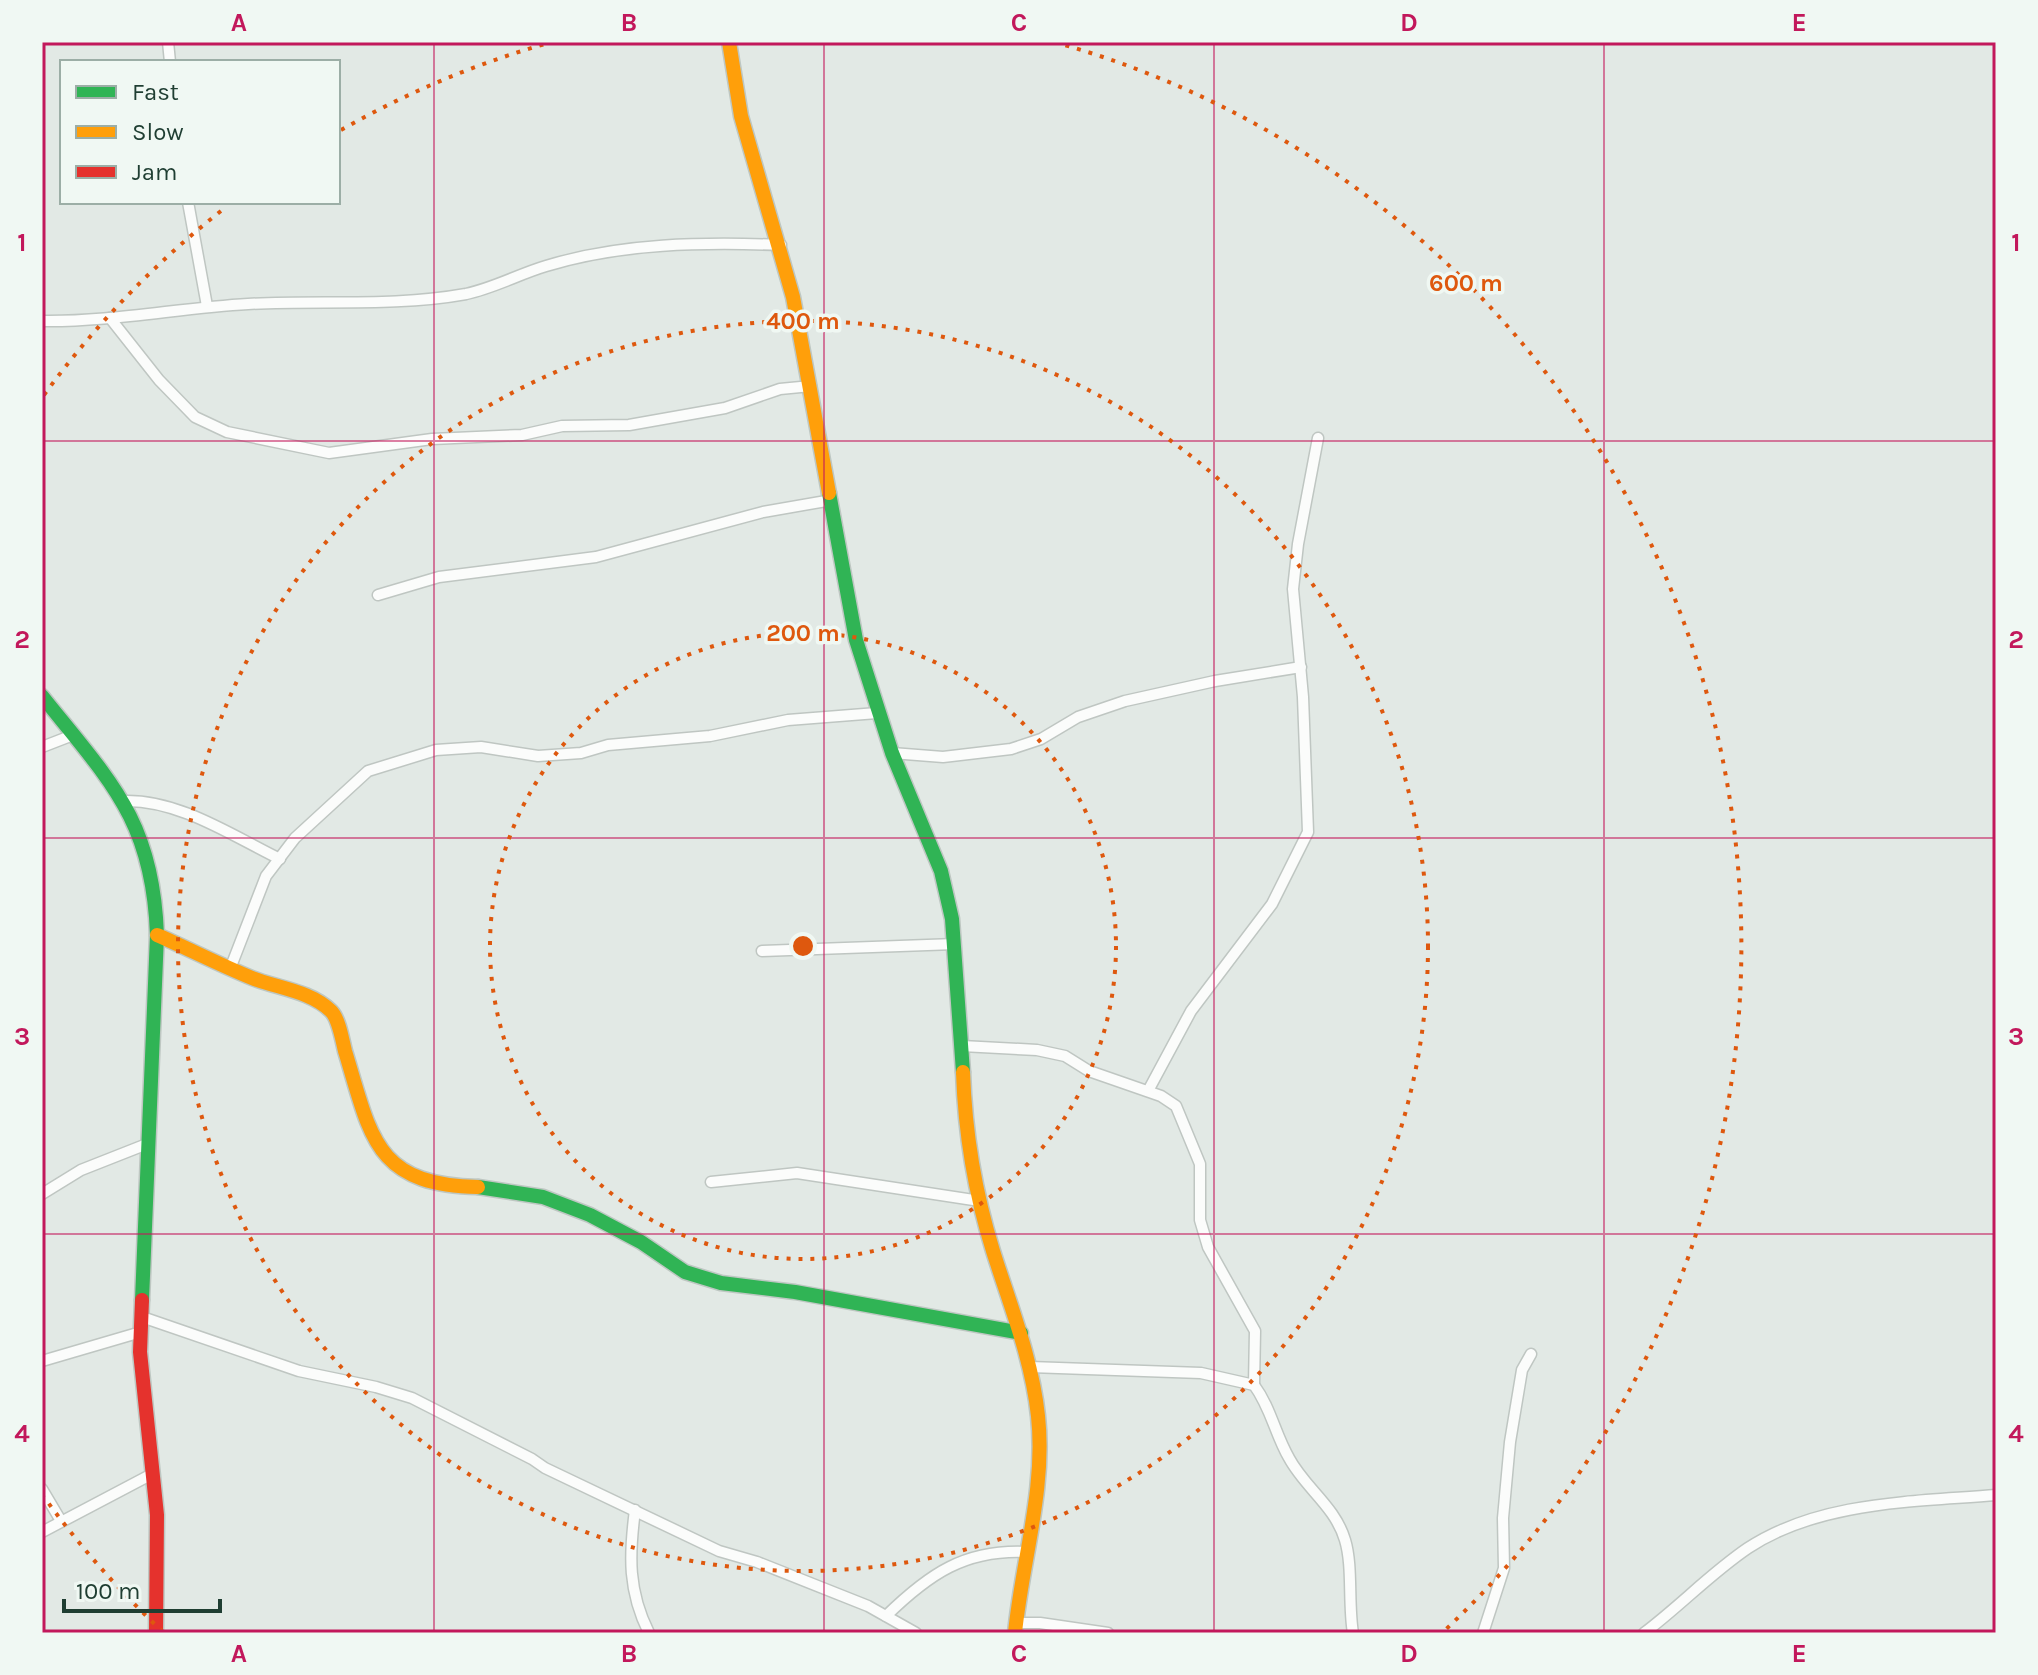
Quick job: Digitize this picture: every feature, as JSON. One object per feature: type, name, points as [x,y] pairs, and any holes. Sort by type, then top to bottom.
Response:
[{"type":"street","points":[[729,42],[741,116],[781,245],[811,386],[856,640],[877,713],[941,871],[955,944],[964,1109],[980,1201],[1021,1333],[1038,1417],[1039,1471],[1015,1628],[1040,1623],[1108,1633]]},
{"type":"street","points":[[188,204],[207,306]]},
{"type":"street","points":[[42,321],[110,318],[207,306],[313,300],[369,303],[465,294],[581,257],[698,242],[781,245]]},
{"type":"street","points":[[110,318],[159,380],[195,417],[227,432],[329,453],[432,439],[522,435],[562,426],[629,425],[725,408],[780,389],[811,386]]},
{"type":"street","points":[[1148,1091],[1191,1011],[1272,904],[1308,832],[1301,667],[1293,589],[1300,528],[1318,438]]},
{"type":"street","points":[[378,595],[439,577],[596,557],[763,512],[832,500]]},
{"type":"street","points":[[892,753],[943,757],[1011,749],[1041,739],[1078,717],[1125,701],[1215,681],[1301,667]]},
{"type":"street","points":[[42,696],[123,801],[147,851],[154,886],[157,935],[142,1324],[154,1473],[156,1633]]},
{"type":"street","points":[[230,969],[266,876],[295,838],[368,771],[436,750],[481,747],[538,756],[581,753],[608,745],[710,736],[788,720],[877,713]]},
{"type":"street","points":[[42,747],[73,735]]},
{"type":"street","points":[[123,801],[152,803],[175,809],[280,859]]},
{"type":"street","points":[[157,935],[230,969],[310,997],[333,1012],[372,1138],[390,1159],[409,1173],[440,1186],[495,1187],[543,1197],[590,1215],[641,1242],[685,1272],[721,1283],[795,1292],[1021,1333]]},
{"type":"street","points":[[762,951],[955,944]]},
{"type":"street","points":[[962,1046],[1065,1056],[1089,1071],[1148,1091],[1176,1106],[1200,1164],[1200,1220],[1208,1247],[1255,1331],[1254,1385],[1269,1409],[1289,1459],[1338,1521],[1346,1544],[1353,1633]]},
{"type":"street","points":[[42,1194],[93,1164],[147,1144]]},
{"type":"street","points":[[711,1182],[768,1173],[797,1173],[980,1201]]},
{"type":"street","points":[[42,1361],[142,1324],[299,1371],[412,1398],[545,1468],[719,1551],[771,1567],[886,1616],[913,1632]]},
{"type":"street","points":[[1483,1633],[1504,1568],[1503,1518],[1510,1442],[1522,1370],[1531,1354]]},
{"type":"street","points":[[1030,1367],[1201,1373],[1254,1385]]},
{"type":"street","points":[[42,1532],[154,1473]]},
{"type":"street","points":[[42,1489],[61,1521]]},
{"type":"street","points":[[1644,1633],[1749,1547],[1785,1528],[1859,1505],[1996,1495]]},
{"type":"street","points":[[635,1510],[629,1558],[631,1589],[649,1633]]},
{"type":"street","points":[[886,1616],[920,1585],[960,1560],[996,1550],[1027,1552]]},
{"type":"traffic: fast","points":[[829,493],[856,640],[892,753],[941,871],[952,919],[963,1072]]},
{"type":"traffic: fast","points":[[42,696],[124,804],[147,861],[154,895],[157,935],[142,1300]]},
{"type":"traffic: fast","points":[[478,1187],[543,1197],[590,1215],[641,1242],[685,1272],[721,1283],[795,1292],[1021,1333]]},
{"type":"traffic: slow","points":[[729,42],[741,116],[793,297],[829,493]]},
{"type":"traffic: slow","points":[[157,935],[252,978],[304,994],[323,1004],[336,1019],[362,1108],[382,1150],[397,1166],[417,1177],[443,1184],[478,1187]]},
{"type":"traffic: slow","points":[[963,1072],[976,1185],[993,1251],[1026,1353],[1038,1416],[1039,1471],[1015,1633]]},
{"type":"traffic: jam","points":[[142,1300],[140,1352],[157,1515],[156,1633]]}]
